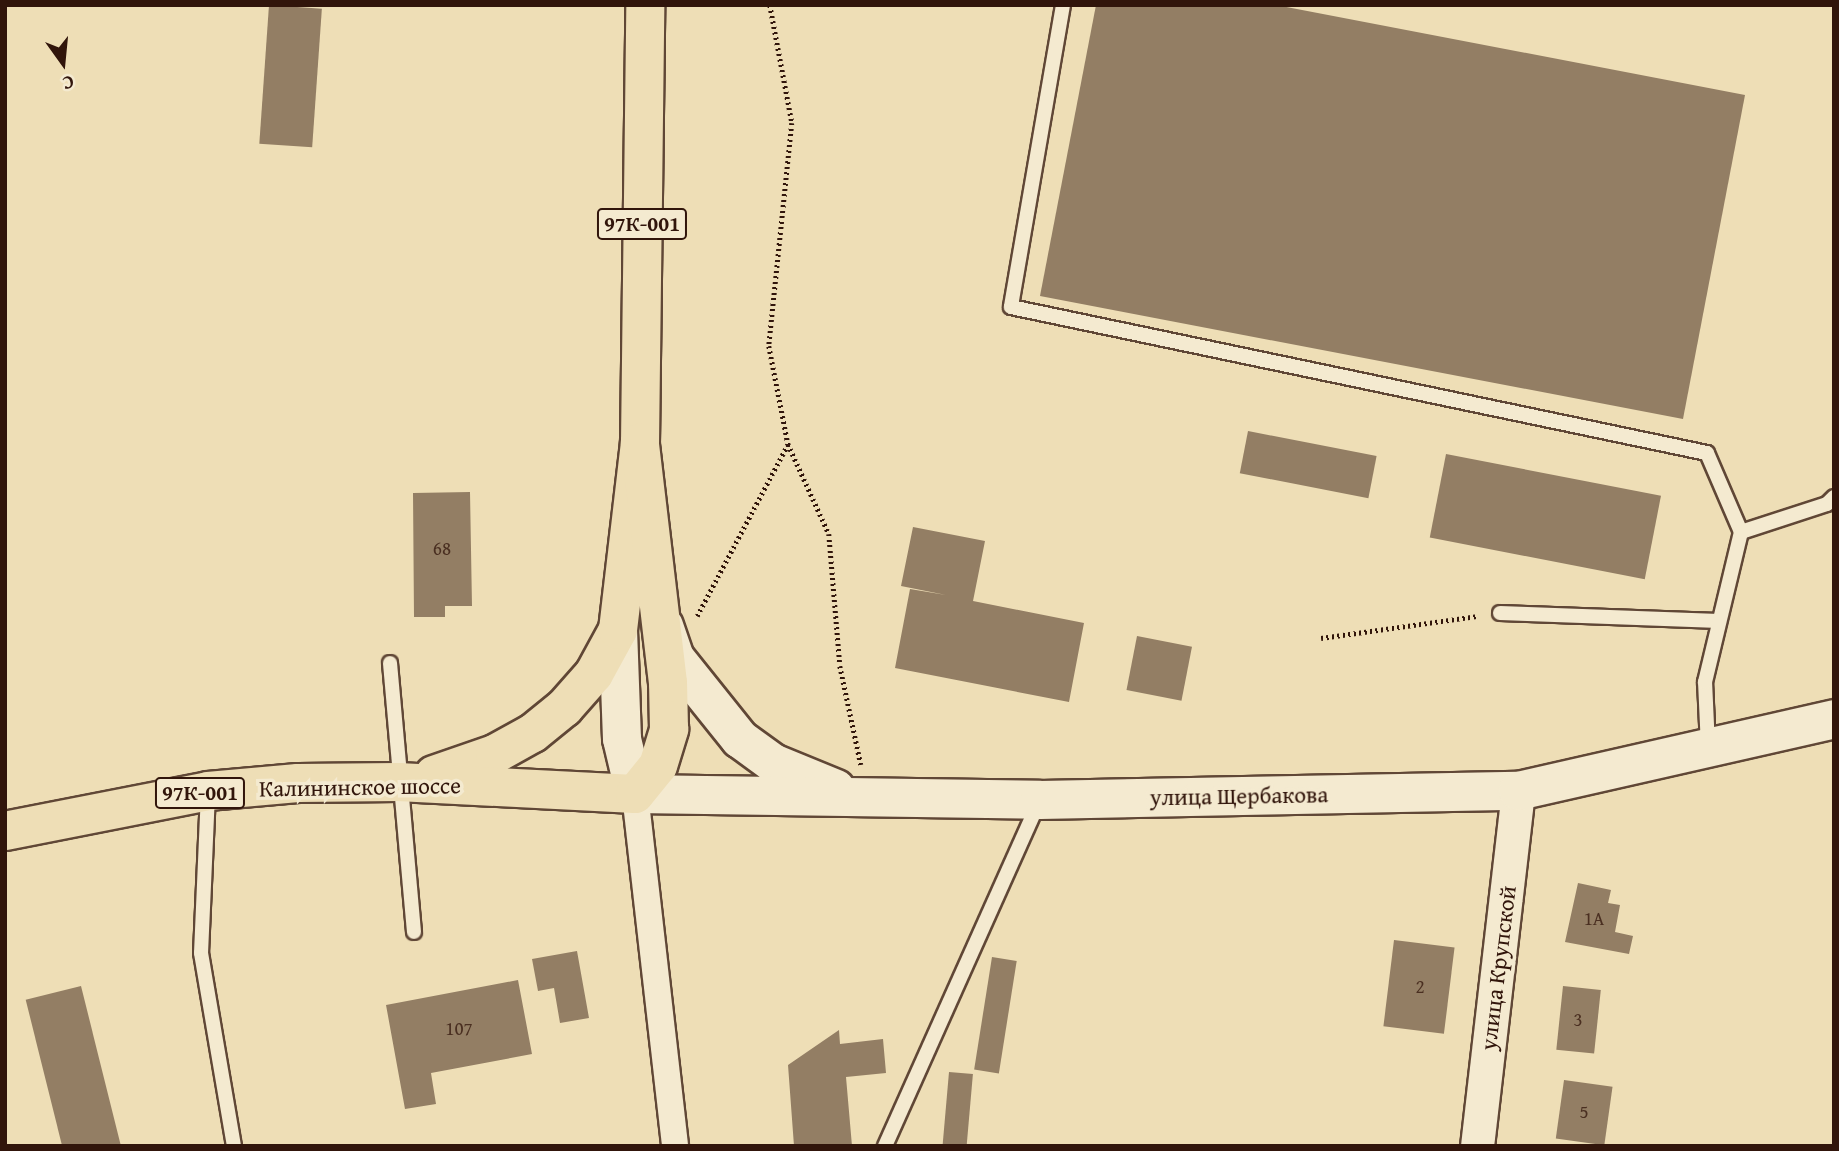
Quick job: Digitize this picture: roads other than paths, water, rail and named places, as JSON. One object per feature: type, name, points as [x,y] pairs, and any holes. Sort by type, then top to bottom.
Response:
[{"type":"main road","name":"97К-001","points":[[635,794],[622,739],[618,630],[640,443],[645,5]]},
{"type":"main road","name":"97К-001","points":[[635,794],[658,766],[669,729],[660,616],[640,443]]},
{"type":"main road","points":[[660,616],[676,658],[740,739],[773,763],[810,782],[869,799]]},
{"type":"main road","name":"97К-001","points":[[398,782],[448,772],[533,733],[564,708],[594,674],[618,630]]},
{"type":"main road","name":"улица Щербакова","points":[[635,794],[1040,800],[1518,791],[1834,719]]},
{"type":"main road","name":"Калининское шоссе","points":[[5,831],[208,791],[398,782],[635,794]]},
{"type":"street","name":"улица Крупской","points":[[1477,1146],[1518,791]]},
{"type":"street","points":[[635,794],[654,930],[675,1146]]},
{"type":"lane","points":[[1062,5],[1011,307],[1707,453],[1741,532],[1705,682],[1708,748]]},
{"type":"lane","points":[[1741,532],[1827,505],[1834,497]]},
{"type":"lane","points":[[1500,613],[1719,621]]},
{"type":"lane","points":[[390,663],[398,782],[414,932]]},
{"type":"lane","points":[[208,791],[201,953],[234,1146]]},
{"type":"lane","points":[[885,1146],[1040,800]]}]
